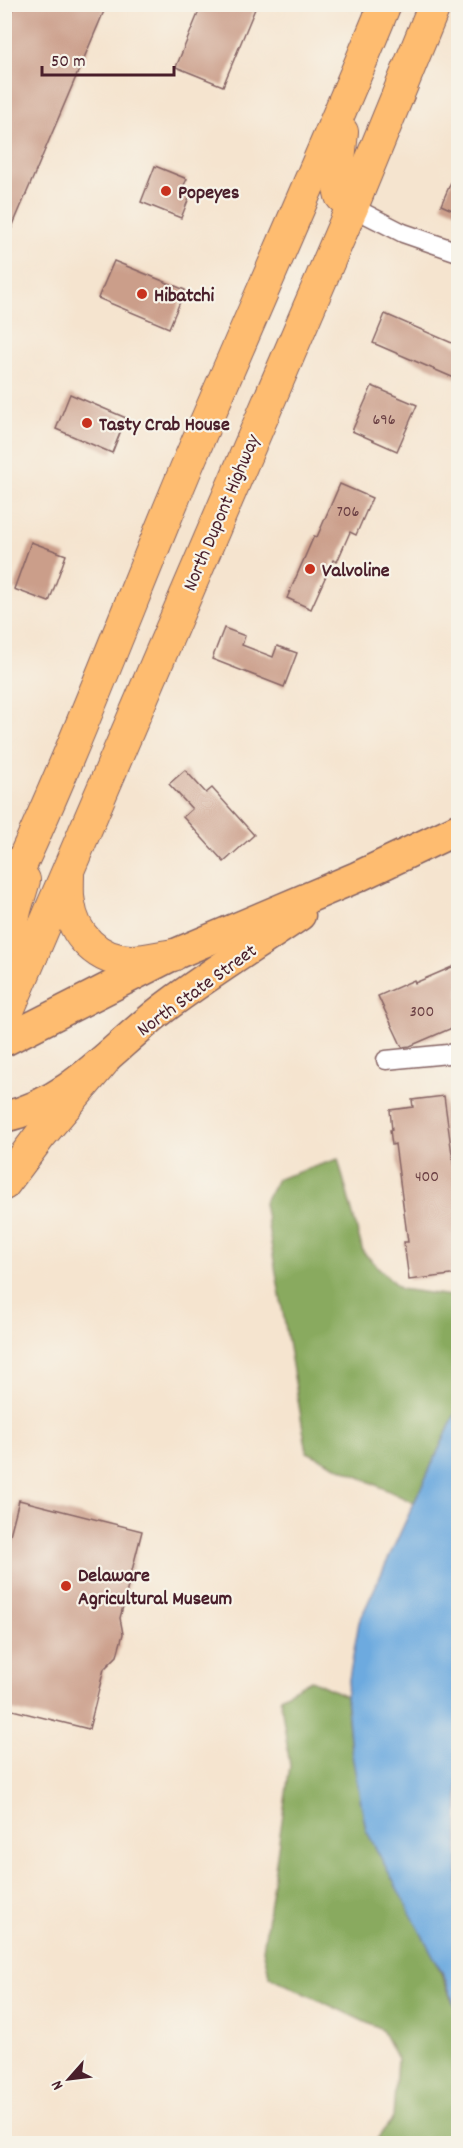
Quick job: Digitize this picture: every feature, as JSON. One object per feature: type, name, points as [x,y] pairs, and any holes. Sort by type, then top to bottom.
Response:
[{"type":"highway","points":[[4,901],[34,839],[190,459],[385,4]]},
{"type":"highway","name":"North Dupont Highway","points":[[4,1020],[351,207],[435,4]]},
{"type":"highway","points":[[345,101],[337,179],[340,196],[351,207]]},
{"type":"highway","points":[[32,955],[20,948],[14,940],[12,929],[34,839]]},
{"type":"highway","points":[[68,870],[69,903],[73,921],[81,936],[94,950],[111,958],[132,961],[173,955]]},
{"type":"highway","points":[[4,1184],[40,1136],[103,1062]]},
{"type":"main road","name":"North State Street","points":[[4,1041],[173,955],[357,877],[459,829]]},
{"type":"main road","name":"North State Street","points":[[4,1117],[32,1109],[57,1097],[103,1062],[141,1026],[169,1004],[357,877]]},
{"type":"street","points":[[351,207],[403,233],[459,252]]},
{"type":"street","points":[[386,1060],[459,1053]]},
{"type":"green space","points":[[338,1159],[363,1252],[400,1289],[458,1297],[458,1408],[414,1503],[307,1452],[264,1203],[277,1179]]},
{"type":"green space","points":[[311,1680],[346,1696],[351,1750],[458,2015],[458,2143],[374,2143],[393,2118],[397,2059],[382,2030],[270,1977],[263,1950],[290,1766],[280,1697]]},
{"type":"water","points":[[458,1408],[458,2015],[444,1976],[366,1830],[351,1750],[346,1696],[359,1622]]},
{"type":"building","points":[[15,4],[107,4],[4,246],[4,29]]},
{"type":"building","points":[[202,4],[257,4],[223,86],[176,67]]},
{"type":"building","points":[[459,164],[459,213],[441,205]]},
{"type":"building","name":"Popeyes","points":[[155,166],[187,179],[182,189],[191,193],[181,218],[141,202]]},
{"type":"building","name":"Hibatchi","points":[[114,261],[185,290],[169,328],[98,298]]},
{"type":"building","points":[[385,314],[459,346],[459,380],[373,343]]},
{"type":"building","points":[[372,386],[417,405],[397,451],[352,431]]},
{"type":"building","points":[[70,394],[126,418],[112,453],[56,429]]},
{"type":"building","points":[[340,484],[372,498],[356,535],[350,532],[337,562],[333,560],[311,609],[287,598]]},
{"type":"building","points":[[31,542],[66,555],[49,602],[14,589]]},
{"type":"building","points":[[224,628],[245,636],[242,645],[273,657],[277,646],[297,653],[284,687],[212,659]]},
{"type":"building","points":[[185,770],[206,793],[212,788],[254,835],[224,862],[183,817],[192,809],[169,784]]},
{"type":"building","points":[[459,964],[459,1025],[410,1046],[402,1047],[378,996]]},
{"type":"building","points":[[444,1096],[459,1205],[459,1274],[409,1280],[404,1242],[408,1242],[395,1144],[392,1145],[390,1110],[413,1107],[412,1100]]},
{"type":"building","name":"Delaware Agricultural Museum","points":[[19,1500],[142,1531],[120,1618],[123,1634],[117,1656],[104,1669],[89,1729],[4,1708],[4,1558]]},
{"type":"place","name":"Popeyes","points":[[166,191]]},
{"type":"place","name":"Hibatchi","points":[[142,294]]},
{"type":"place","name":"Tasty Crab House","points":[[87,423]]},
{"type":"place","name":"Valvoline","points":[[310,569]]},
{"type":"place","name":"Delaware Agricultural Museum","points":[[66,1586]]}]
